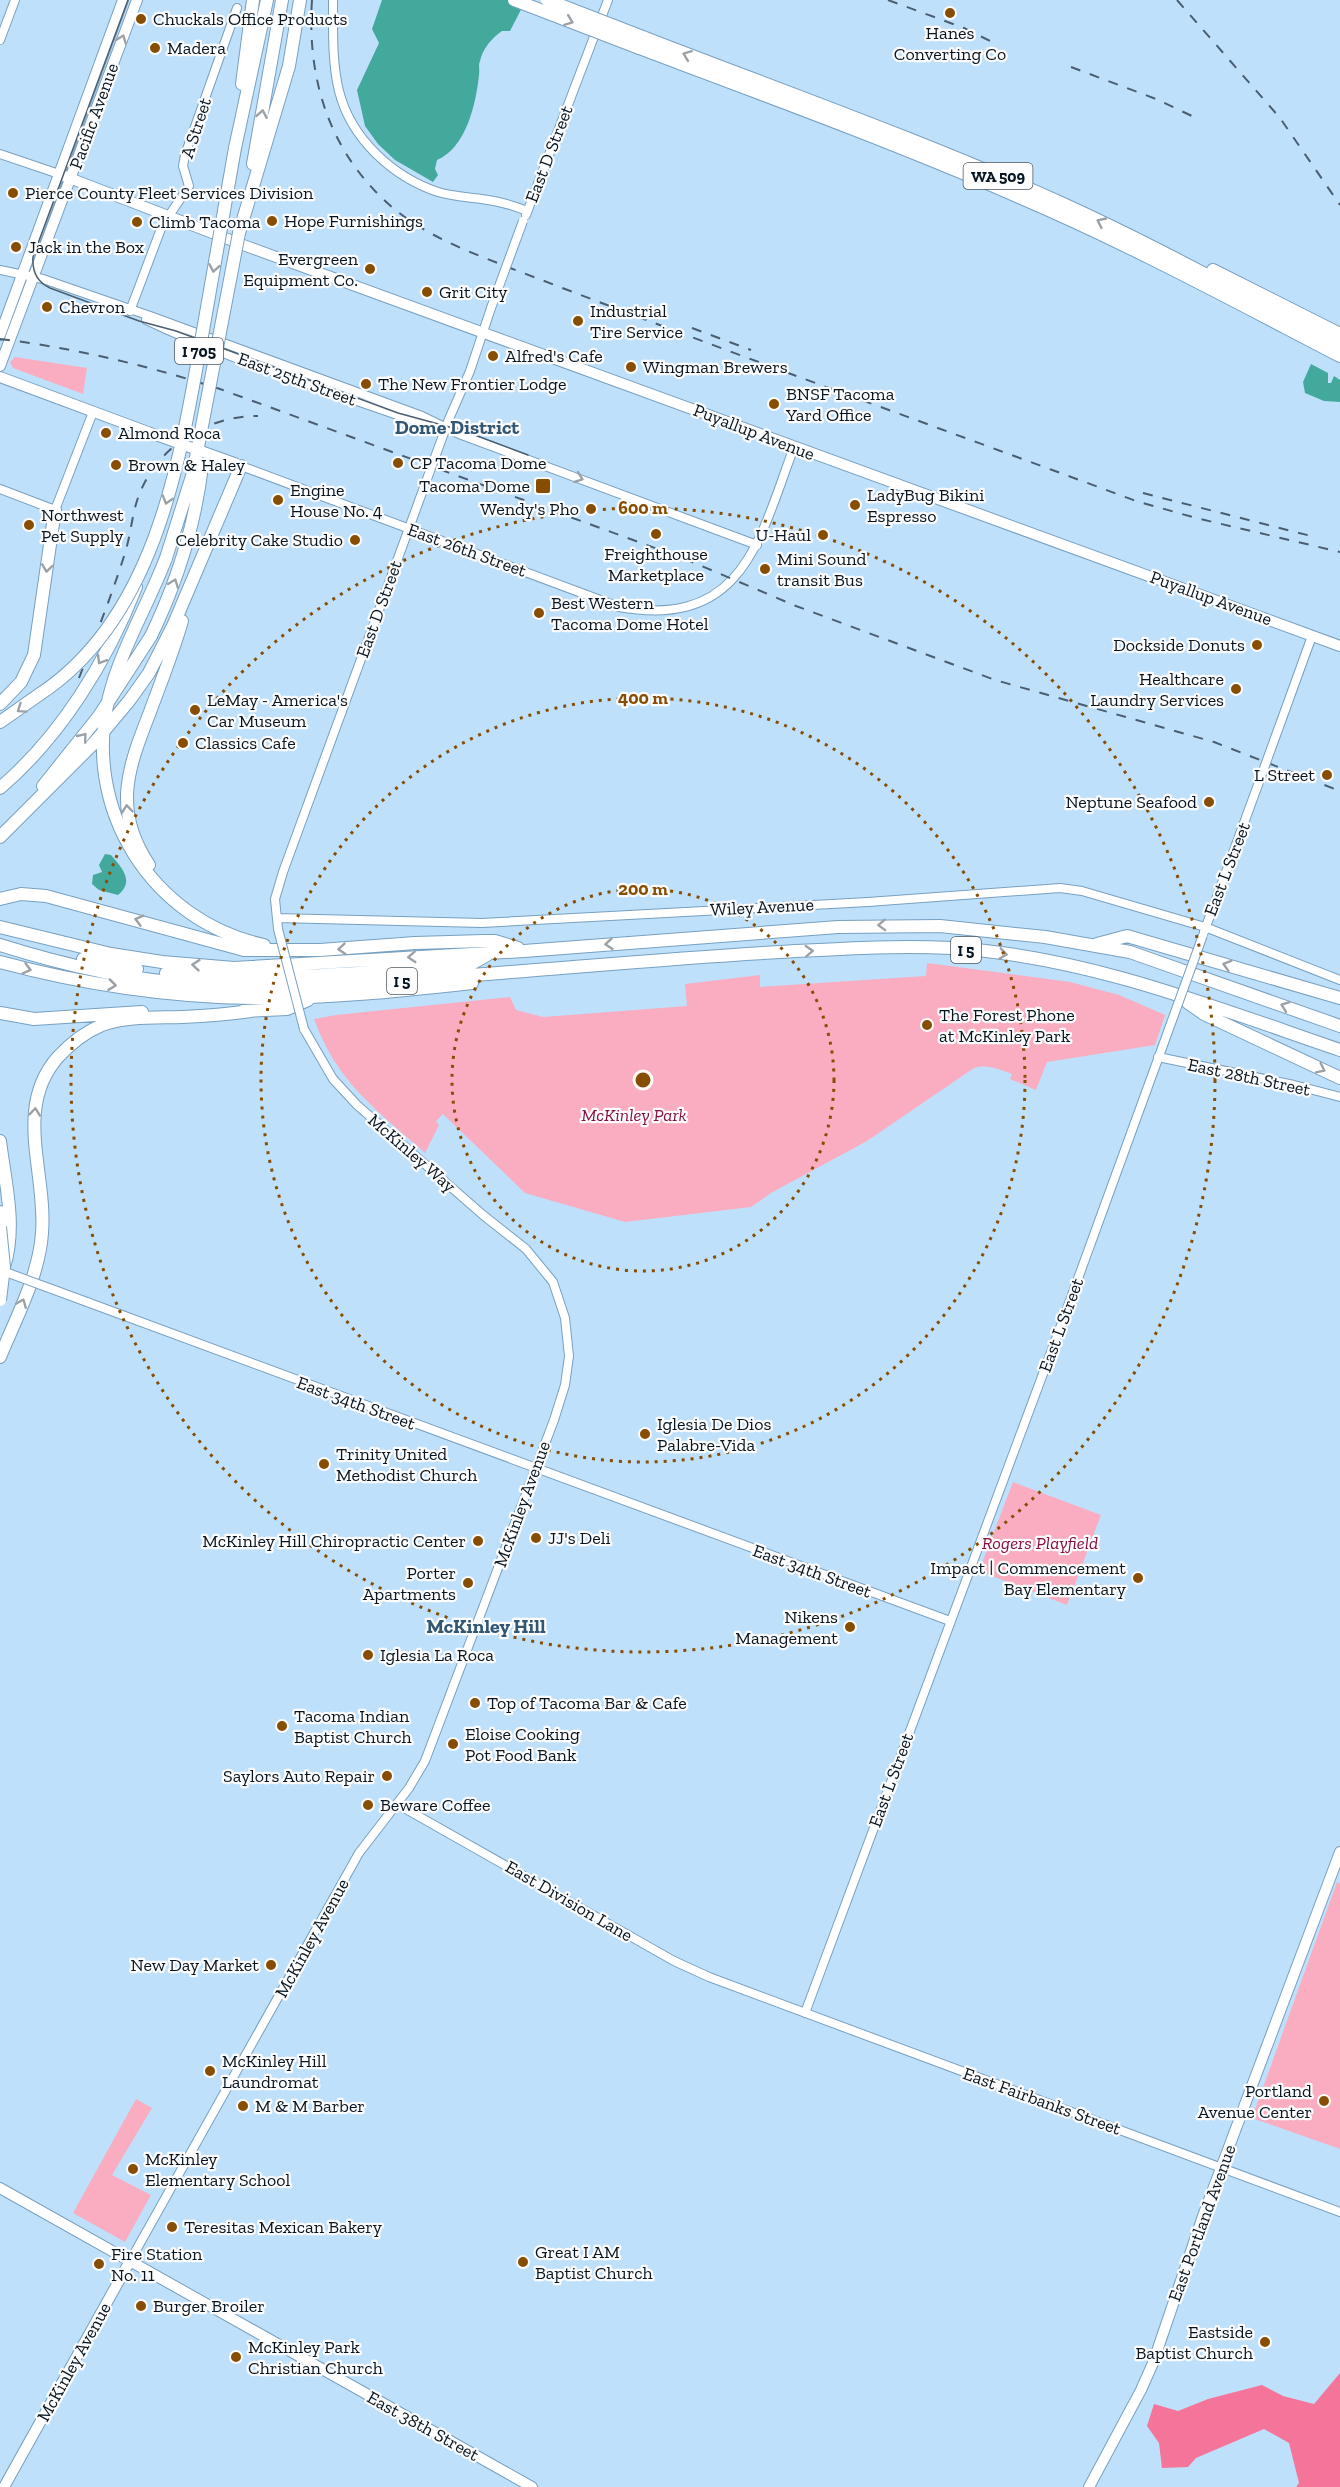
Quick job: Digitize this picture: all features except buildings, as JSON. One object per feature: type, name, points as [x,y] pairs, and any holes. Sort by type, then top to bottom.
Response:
[{"type":"highway","points":[[250,55],[253,0]]},
{"type":"highway","points":[[250,55],[267,0]]},
{"type":"highway","name":"I 705","points":[[3,834],[99,716],[133,667],[160,616],[180,567],[191,528],[201,474],[213,374],[282,0]]},
{"type":"highway","points":[[239,233],[289,66],[300,0]]},
{"type":"highway","name":"WA 509","points":[[514,0],[641,43],[983,170],[1060,202],[1128,234],[1340,345]]},
{"type":"highway","name":"WA 509","points":[[548,0],[641,43],[1021,197],[1116,241],[1340,356]]},
{"type":"highway","name":"I 705","points":[[151,550],[172,483],[187,423],[250,55]]},
{"type":"highway","points":[[1128,234],[1203,265],[1340,334]]},
{"type":"highway","points":[[1281,325],[1340,362]]},
{"type":"highway","points":[[213,374],[186,501],[157,582],[113,681],[103,724],[103,768],[113,812],[131,851],[162,890],[177,904],[206,923],[250,942],[298,950]]},
{"type":"highway","points":[[3,834],[80,758],[129,701],[159,655],[200,563],[239,465]]},
{"type":"highway","points":[[0,704],[21,682],[34,655],[55,510]]},
{"type":"highway","points":[[0,722],[61,680],[94,646],[113,620],[151,550]]},
{"type":"highway","points":[[0,788],[31,758],[55,728],[100,663],[123,620],[151,550]]},
{"type":"highway","points":[[200,563],[174,648],[134,754],[126,794],[129,822],[145,859],[179,901],[206,923]]},
{"type":"highway","points":[[0,899],[21,894],[46,896],[236,948],[257,951],[495,941],[524,951]]},
{"type":"highway","name":"I 5","points":[[0,945],[56,953],[234,968],[524,951],[890,925],[940,926],[1046,937],[1096,945],[1162,962],[1340,1026]]},
{"type":"highway","name":"I 5","points":[[0,927],[56,953],[108,973],[191,984],[277,987],[378,982],[750,954],[900,947],[953,948],[1064,964],[1176,994],[1340,1050]]},
{"type":"highway","points":[[1096,945],[1127,936],[1340,998]]},
{"type":"highway","name":"I 5","points":[[0,938],[56,953]]},
{"type":"highway","name":"I 5","points":[[0,962],[54,976],[216,997],[315,996],[382,993],[750,954]]},
{"type":"highway","points":[[1176,994],[1204,1014],[1340,1078]]},
{"type":"highway","points":[[0,1357],[27,1292],[40,1248],[42,1230],[34,1115],[40,1089],[54,1062],[88,1032],[115,1022],[287,1009],[315,996]]},
{"type":"highway","points":[[0,1013],[34,1019],[115,1012],[251,1011]]},
{"type":"highway","points":[[0,1141],[11,1228],[8,1253],[0,1276]]},
{"type":"highway","points":[[0,1212],[0,1249]]},
{"type":"highway","points":[[0,1227],[4,1267],[0,1300]]},
{"type":"main road","name":"Pacific Avenue","points":[[0,335],[123,0]]},
{"type":"main road","name":"Pacific Avenue","points":[[0,366],[137,0]]},
{"type":"main road","name":"Puyallup Avenue","points":[[59,174],[168,217],[1340,646]]},
{"type":"main road","name":"East 26th Street","points":[[0,377],[239,465]]},
{"type":"main road","name":"East Portland Avenue","points":[[1089,2487],[1141,2390],[1221,2168],[1340,1852]]},
{"type":"main road","name":"East 38th Street","points":[[0,2188],[532,2487]]},
{"type":"main road","name":"McKinley Avenue","points":[[4,2487],[130,2261]]},
{"type":"street","points":[[0,40],[15,0]]},
{"type":"street","points":[[333,0],[336,76],[344,106],[370,148],[386,163],[418,183],[452,196],[490,200],[527,211]]},
{"type":"street","name":"East D Street","points":[[276,918],[277,892],[283,872],[446,427],[470,371],[527,211],[608,0]]},
{"type":"street","name":"A Street","points":[[130,311],[155,243],[168,217],[189,186],[183,166],[185,155],[237,8]]},
{"type":"street","points":[[0,154],[59,174]]},
{"type":"street","name":"East 25th Street","points":[[0,270],[35,277],[130,311],[190,341],[434,429],[446,427],[757,546]]},
{"type":"street","points":[[0,489],[55,510],[93,412]]},
{"type":"street","name":"East 26th Street","points":[[239,465],[619,607],[648,611],[680,609],[711,597],[735,578],[757,546],[794,447]]},
{"type":"street","name":"East L Street","points":[[805,2013],[1060,1328],[1312,636]]},
{"type":"street","name":"Wiley Avenue","points":[[276,918],[482,924],[868,902],[1060,888],[1082,891],[1204,931],[1340,980]]},
{"type":"street","name":"McKinley Way","points":[[276,918],[304,1029],[333,1079],[357,1105],[483,1215],[526,1249],[546,1271],[558,1293],[566,1318],[569,1368]]},
{"type":"street","name":"East 28th Street","points":[[1158,1057],[1294,1085],[1340,1097]]},
{"type":"street","name":"East 34th Street","points":[[0,1270],[950,1621]]},
{"type":"street","name":"McKinley Avenue","points":[[130,2261],[359,1853],[418,1774],[429,1752],[554,1420],[569,1368]]},
{"type":"street","name":"East Division Lane","points":[[397,1804],[674,1960],[745,1991]]},
{"type":"street","name":"East Fairbanks Street","points":[[745,1991],[1340,2211]]},
{"type":"green space","points":[[15,357],[87,368],[83,394],[13,368],[10,362]]},
{"type":"green space","name":"McKinley Park","points":[[927,963],[1070,982],[1119,995],[1165,1015],[1155,1045],[1047,1062],[1036,1090],[1010,1079],[1012,1074],[1002,1070],[988,1067],[974,1068],[867,1141],[771,1193],[751,1207],[625,1222],[525,1193],[443,1114],[436,1121],[439,1125],[425,1153],[360,1094],[334,1061],[314,1019],[510,997],[516,1010],[543,1017],[687,1006],[685,984],[760,975],[760,987],[926,976]]},
{"type":"green space","name":"Rogers Playfield","points":[[1013,1482],[1101,1515],[1067,1605],[979,1571]]},
{"type":"green space","points":[[1337,1882],[1340,1884],[1340,2149],[1252,2118]]},
{"type":"green space","points":[[136,2099],[152,2108],[112,2175],[151,2195],[125,2242],[73,2213]]},
{"type":"shaded area","points":[[382,0],[526,0],[510,31],[502,31],[498,34],[483,52],[468,124],[455,146],[437,160],[435,169],[438,175],[433,182],[395,160],[378,144],[365,126],[357,90],[379,43],[372,29]]},
{"type":"shaded area","points":[[1311,364],[1328,373],[1328,383],[1331,383],[1334,376],[1340,380],[1340,402],[1324,401],[1305,393],[1303,382]]},
{"type":"shaded area","points":[[105,854],[111,855],[125,875],[126,885],[118,895],[99,890],[92,884],[93,875],[102,872],[99,865]]},
{"type":"shaded area","points":[[1340,2373],[1340,2487],[1296,2487],[1299,2483],[1289,2443],[1264,2429],[1196,2458],[1188,2467],[1162,2468],[1159,2443],[1147,2426],[1154,2404],[1178,2411],[1208,2399],[1262,2385],[1283,2396],[1314,2404]]},
{"type":"tram line","points":[[128,0],[33,257],[33,267],[45,286],[139,321],[176,331],[398,413],[464,431],[528,455]]},
{"type":"railway","points":[[312,0],[311,28],[317,82],[334,132],[347,155],[382,198],[429,232],[482,257],[620,310],[1136,501],[1196,518],[1340,552]]},
{"type":"railway","points":[[888,0],[964,28],[996,44]]},
{"type":"railway","points":[[1177,0],[1280,118],[1340,205]]},
{"type":"railway","points":[[1071,67],[1156,99],[1194,117]]},
{"type":"railway","points":[[692,328],[751,350]]},
{"type":"railway","points":[[0,339],[56,347],[112,359],[220,389],[685,559],[796,606],[995,680],[1214,742],[1340,791]]},
{"type":"railway","points":[[79,678],[115,584],[139,495],[147,478],[158,462],[186,437],[221,421],[258,416]]},
{"type":"railway","points":[[1143,493],[1311,536]]},
{"type":"place","name":"Hanes Converting Co","points":[[950,13]]},
{"type":"place","name":"Chuckals Office Products","points":[[141,19]]},
{"type":"place","name":"Madera","points":[[155,48]]},
{"type":"place","name":"Pierce County Fleet Services Division","points":[[13,193]]},
{"type":"place","name":"Hope Furnishings","points":[[272,221]]},
{"type":"place","name":"Climb Tacoma","points":[[137,222]]},
{"type":"place","name":"Jack in the Box","points":[[16,247]]},
{"type":"place","name":"Evergreen Equipment Co.","points":[[370,269]]},
{"type":"place","name":"Grit City","points":[[427,292]]},
{"type":"place","name":"Chevron","points":[[47,307]]},
{"type":"place","name":"Industrial Tire Service","points":[[578,321]]},
{"type":"place","name":"Alfred's Cafe","points":[[493,356]]},
{"type":"place","name":"Wingman Brewers","points":[[631,367]]},
{"type":"place","name":"The New Frontier Lodge","points":[[366,384]]},
{"type":"place","name":"BNSF Tacoma Yard Office","points":[[774,404]]},
{"type":"place","name":"Almond Roca","points":[[106,433]]},
{"type":"place","name":"CP Tacoma Dome","points":[[398,463]]},
{"type":"place","name":"Brown & Haley","points":[[116,465]]},
{"type":"place","name":"Tacoma Dome","points":[[543,486]]},
{"type":"place","name":"Engine House No. 4","points":[[278,500]]},
{"type":"place","name":"LadyBug Bikini Espresso","points":[[855,505]]},
{"type":"place","name":"Wendy's Pho","points":[[591,509]]},
{"type":"place","name":"Northwest Pet Supply","points":[[29,525]]},
{"type":"place","name":"Freighthouse Marketplace","points":[[656,534]]},
{"type":"place","name":"U-Haul","points":[[823,535]]},
{"type":"place","name":"Celebrity Cake Studio","points":[[355,540]]},
{"type":"place","name":"Mini Sound transit Bus","points":[[765,569]]},
{"type":"place","name":"Best Western Tacoma Dome Hotel","points":[[539,613]]},
{"type":"place","name":"Dockside Donuts","points":[[1257,645]]},
{"type":"place","name":"Healthcare Laundry Services","points":[[1236,689]]},
{"type":"place","name":"LeMay - America's Car Museum","points":[[195,710]]},
{"type":"place","name":"Classics Cafe","points":[[183,743]]},
{"type":"place","name":"L Street","points":[[1327,775]]},
{"type":"place","name":"Neptune Seafood","points":[[1209,802]]},
{"type":"place","name":"The Forest Phone at McKinley Park","points":[[927,1025]]},
{"type":"place","name":"Iglesia De Dios Palabre-Vida","points":[[645,1434]]},
{"type":"place","name":"Trinity United Methodist Church","points":[[324,1464]]},
{"type":"place","name":"JJ's Deli","points":[[536,1538]]},
{"type":"place","name":"McKinley Hill Chiropractic Center","points":[[478,1541]]},
{"type":"place","name":"Impact | Commencement Bay Elementary","points":[[1138,1578]]},
{"type":"place","name":"Porter Apartments","points":[[468,1583]]},
{"type":"place","name":"Nikens Management","points":[[850,1627]]},
{"type":"place","name":"Iglesia La Roca","points":[[368,1655]]},
{"type":"place","name":"Top of Tacoma Bar & Cafe","points":[[475,1703]]},
{"type":"place","name":"Tacoma Indian Baptist Church","points":[[282,1726]]},
{"type":"place","name":"Eloise Cooking Pot Food Bank","points":[[453,1744]]},
{"type":"place","name":"Saylors Auto Repair","points":[[387,1776]]},
{"type":"place","name":"Beware Coffee","points":[[368,1805]]},
{"type":"place","name":"New Day Market","points":[[271,1965]]},
{"type":"place","name":"McKinley Hill Laundromat","points":[[210,2071]]},
{"type":"place","name":"Portland Avenue Center","points":[[1324,2101]]},
{"type":"place","name":"M & M Barber","points":[[243,2106]]},
{"type":"place","name":"McKinley Elementary School","points":[[133,2169]]},
{"type":"place","name":"Teresitas Mexican Bakery","points":[[172,2227]]},
{"type":"place","name":"Great I AM Baptist Church","points":[[523,2262]]},
{"type":"place","name":"Fire Station No. 11","points":[[99,2264]]},
{"type":"place","name":"Burger Broiler","points":[[141,2306]]},
{"type":"place","name":"Eastside Baptist Church","points":[[1265,2342]]},
{"type":"place","name":"McKinley Park Christian Church","points":[[236,2357]]},
{"type":"district","name":"Dome District","points":[[457,427]]},
{"type":"district","name":"McKinley Hill","points":[[486,1626]]}]
